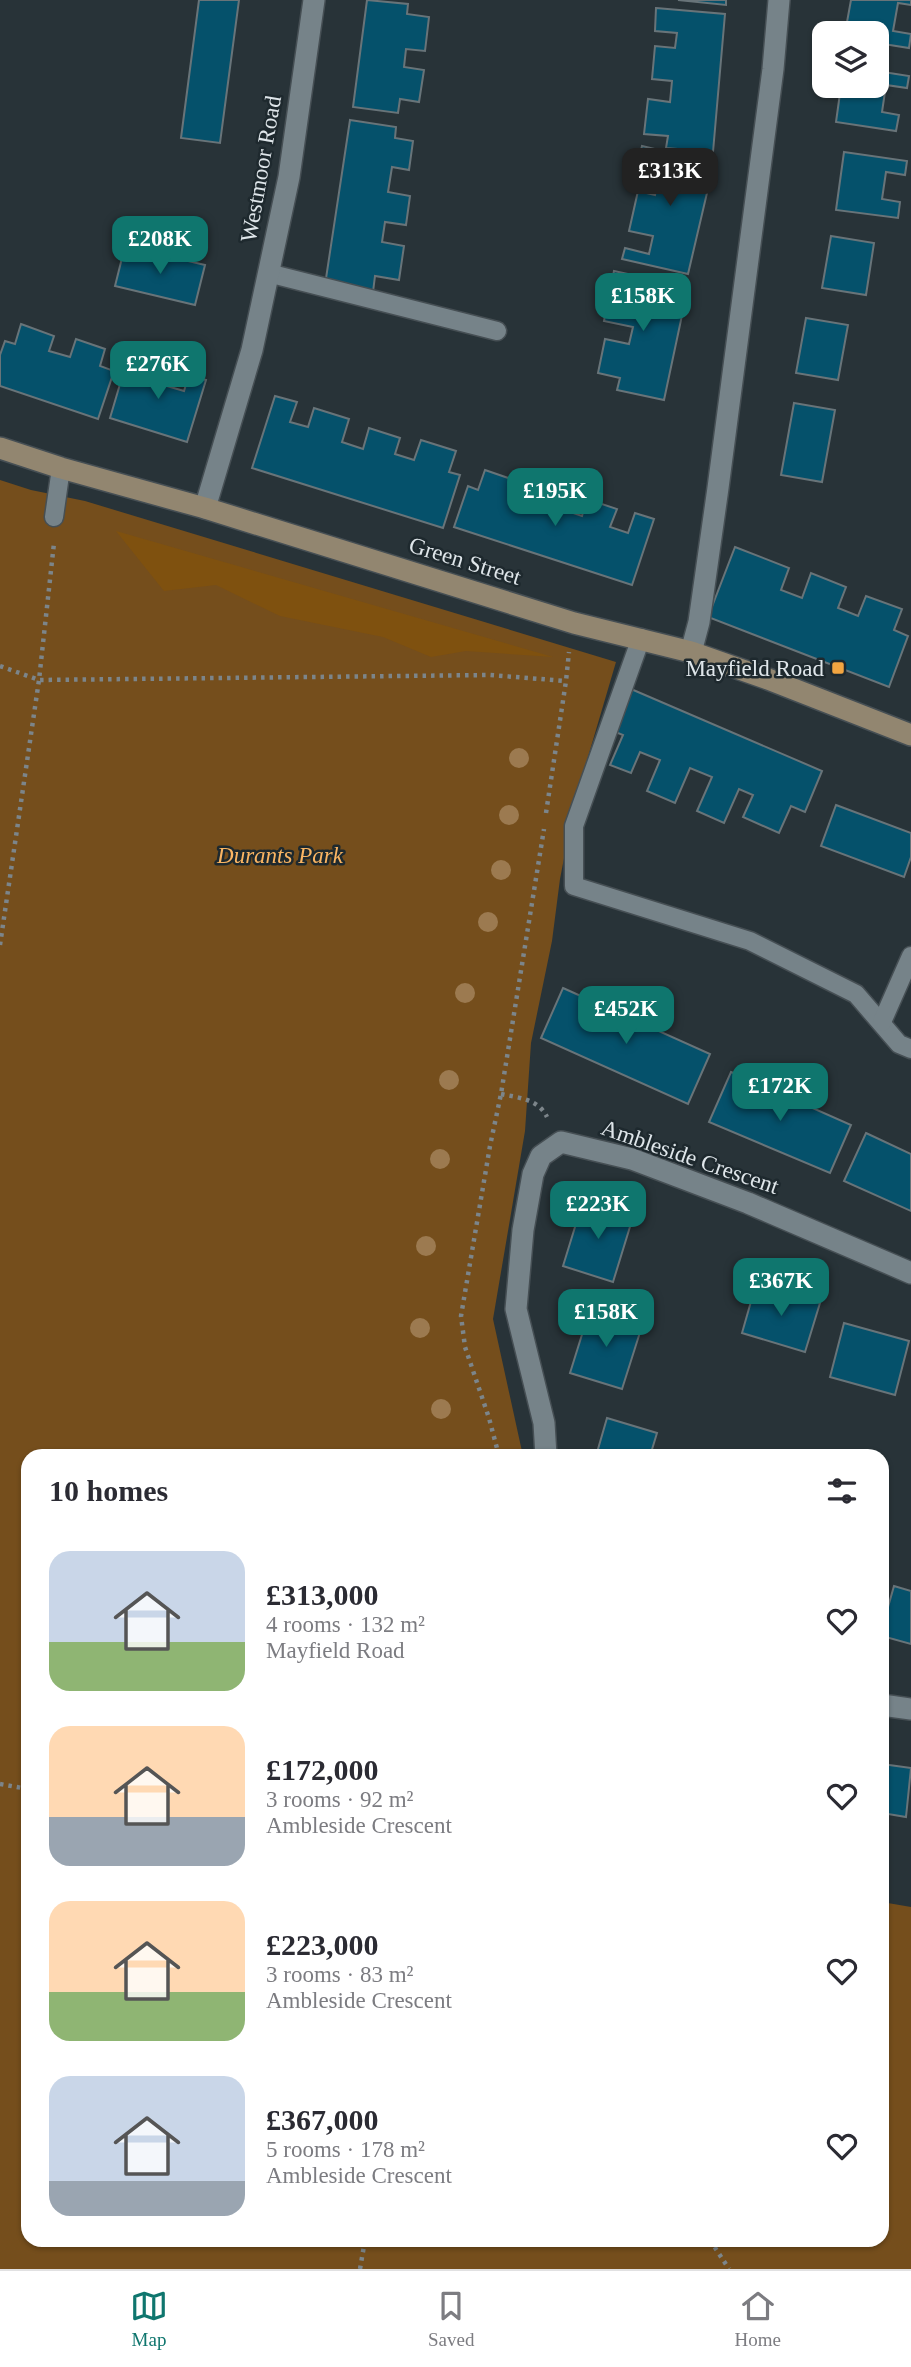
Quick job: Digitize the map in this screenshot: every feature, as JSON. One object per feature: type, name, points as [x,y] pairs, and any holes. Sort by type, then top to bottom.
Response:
[{"type":"street","name":"Westmoor Road","points":[[205,508],[252,350],[289,177],[314,0]]},
{"type":"street","points":[[691,652],[699,622],[718,488],[773,69],[779,0]]},
{"type":"street","name":"Green Street","points":[[0,448],[205,508],[574,623],[691,652],[911,735]]},
{"type":"street","points":[[546,1449],[544,1423],[516,1309],[523,1230],[533,1174],[541,1156],[561,1142]]},
{"type":"street","name":"Ambleside Crescent","points":[[561,1142],[632,1159],[748,1203],[911,1273]]},
{"type":"street","points":[[889,1706],[911,1709]]},
{"type":"lane","points":[[268,273],[497,331]]},
{"type":"lane","points":[[54,517],[61,468]]},
{"type":"lane","points":[[641,638],[574,826],[574,886],[750,941],[856,994],[899,1044],[911,1049]]},
{"type":"lane","points":[[881,1022],[911,956]]},
{"type":"path","points":[[0,945],[39,680],[56,531],[54,517]]},
{"type":"path","points":[[497,1449],[465,1347],[461,1316],[501,1094],[566,681],[569,646]]},
{"type":"path","points":[[0,666],[39,680],[490,675],[566,681]]},
{"type":"path","points":[[501,1094],[529,1100],[542,1107],[561,1142]]},
{"type":"path","points":[[0,1784],[21,1788]]},
{"type":"path","points":[[360,2269],[364,2247]]},
{"type":"path","points":[[715,2247],[729,2269]]},
{"type":"green space","name":"Durants Park","points":[[0,480],[31,490],[85,501],[616,662],[575,801],[560,879],[552,941],[531,1043],[525,1131],[493,1319],[521,1449],[21,1449],[21,2247],[889,2247],[889,1903],[911,1907],[911,2269],[0,2269]]},
{"type":"shaded area","points":[[116,531],[553,657],[466,651],[431,657],[383,637],[280,616],[216,585],[164,591]]},
{"type":"building","points":[[199,0],[239,0],[220,143],[181,138]]},
{"type":"building","points":[[367,0],[408,4],[407,14],[429,17],[425,51],[406,49],[404,67],[424,70],[419,102],[400,99],[398,113],[353,107]]},
{"type":"building","points":[[678,0],[726,0],[726,5]]},
{"type":"building","points":[[851,0],[911,0],[911,5],[898,3],[893,31],[911,34],[909,48],[889,45],[889,21],[847,21]]},
{"type":"building","points":[[656,8],[725,14],[713,152],[666,148],[668,136],[644,134],[648,99],[670,102],[672,81],[652,79],[655,46],[675,48],[677,33],[655,31]]},
{"type":"building","points":[[889,73],[909,76],[907,88],[889,85]]},
{"type":"building","points":[[839,98],[884,98],[882,112],[899,115],[896,131],[836,122]]},
{"type":"building","points":[[350,120],[396,127],[395,138],[413,141],[409,170],[392,167],[388,192],[410,196],[406,225],[385,222],[382,242],[404,246],[399,280],[375,276],[373,292],[325,285]]},
{"type":"building","points":[[642,146],[714,163],[688,274],[622,259],[625,248],[649,254],[653,236],[629,231],[638,191],[655,195],[658,180],[635,175]]},
{"type":"building","points":[[844,152],[907,161],[905,175],[886,172],[882,199],[900,202],[898,218],[836,210]]},
{"type":"building","points":[[831,236],[874,243],[866,295],[822,288]]},
{"type":"building","points":[[125,246],[205,265],[195,305],[115,286]]},
{"type":"building","points":[[614,271],[688,287],[664,400],[617,390],[620,378],[598,373],[605,339],[629,344],[633,327],[604,321]]},
{"type":"building","points":[[806,318],[848,325],[838,380],[796,373]]},
{"type":"building","points":[[21,324],[54,336],[49,351],[70,357],[76,339],[105,349],[100,366],[114,371],[98,419],[0,386],[0,355],[5,341],[15,344]]},
{"type":"building","points":[[137,359],[172,369],[167,386],[184,391],[189,375],[206,380],[187,442],[110,418],[123,374],[132,377]]},
{"type":"building","points":[[275,396],[297,402],[290,422],[308,427],[314,408],[349,419],[342,442],[363,449],[369,428],[400,438],[395,454],[414,460],[421,440],[456,451],[449,472],[460,475],[443,528],[252,468]]},
{"type":"building","points":[[794,403],[835,410],[822,482],[781,475]]},
{"type":"building","points":[[485,470],[514,480],[509,494],[530,500],[536,482],[567,493],[561,509],[582,516],[587,499],[617,509],[610,527],[628,533],[635,513],[654,519],[632,585],[454,527],[468,486],[478,490]]},
{"type":"building","points":[[735,547],[789,568],[781,590],[802,598],[811,573],[846,587],[838,608],[858,616],[866,596],[902,609],[894,630],[908,636],[889,687],[708,617]]},
{"type":"building","points":[[631,689],[822,771],[805,812],[791,806],[779,833],[743,817],[753,795],[739,789],[724,823],[697,811],[712,777],[690,768],[675,803],[647,791],[660,760],[640,752],[631,773],[610,765],[623,735],[613,731]]},
{"type":"building","points":[[836,805],[911,833],[911,857],[904,877],[821,846]]},
{"type":"building","points":[[563,988],[710,1054],[688,1104],[541,1038]]},
{"type":"building","points":[[731,1072],[851,1125],[830,1173],[709,1122]]},
{"type":"building","points":[[866,1133],[911,1154],[911,1211],[844,1181]]},
{"type":"building","points":[[583,1201],[633,1217],[613,1282],[563,1266]]},
{"type":"building","points":[[756,1284],[820,1303],[805,1352],[742,1333]]},
{"type":"building","points":[[590,1309],[642,1326],[622,1389],[570,1373]]},
{"type":"building","points":[[844,1323],[909,1341],[895,1395],[830,1377]]},
{"type":"building","points":[[607,1418],[657,1433],[652,1449],[598,1449]]},
{"type":"building","points":[[894,1586],[911,1591],[911,1644],[889,1638],[889,1604]]},
{"type":"building","points":[[889,1765],[911,1768],[906,1817],[889,1814]]},
{"type":"place","name":"Mayfield Road","points":[[838,668]]}]
